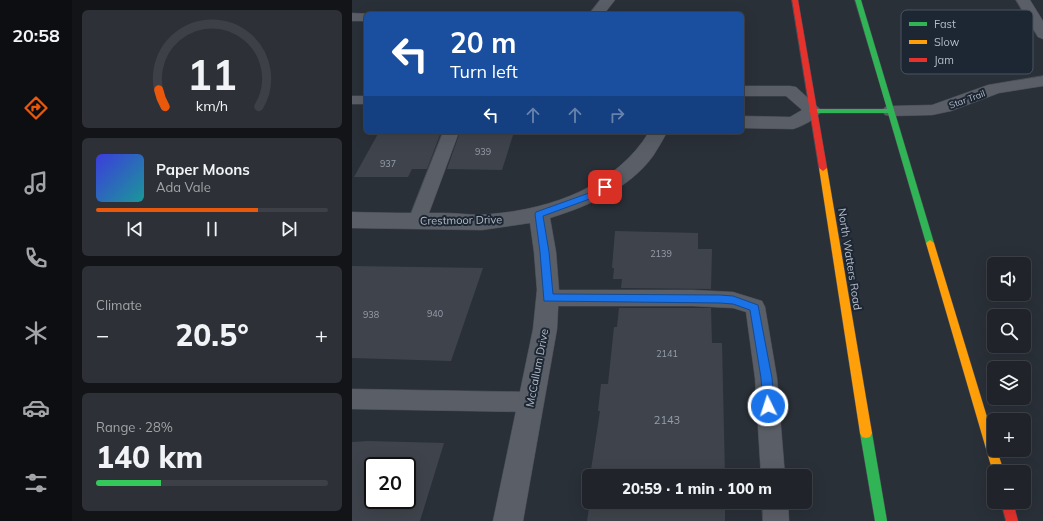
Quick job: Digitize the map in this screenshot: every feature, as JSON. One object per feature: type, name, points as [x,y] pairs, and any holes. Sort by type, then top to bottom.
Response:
[{"type":"main road","name":"North Watters Road","points":[[795,0],[881,521]]},
{"type":"main road","points":[[858,0],[996,465]]},
{"type":"main road","points":[[813,111],[891,111]]},
{"type":"main road","points":[[1009,509],[1012,521]]},
{"type":"street","points":[[598,12],[608,0]]},
{"type":"street","points":[[1023,0],[1029,10]]},
{"type":"street","points":[[352,17],[364,17]]},
{"type":"street","points":[[1033,17],[1043,34]]},
{"type":"street","name":"Star Trail","points":[[891,111],[932,110],[1013,85],[1043,81]]},
{"type":"street","points":[[744,91],[790,91],[813,111],[793,123],[744,122]]},
{"type":"street","name":"Crestmoor Drive","points":[[352,220],[492,222],[539,214],[592,195],[618,179],[641,159],[653,143],[657,134]]},
{"type":"street","name":"McCallum Drive","points":[[508,521],[545,329],[548,290],[545,252],[539,214]]},
{"type":"lane","points":[[352,100],[364,100]]},
{"type":"lane","points":[[416,221],[450,134]]},
{"type":"lane","points":[[548,298],[693,298],[733,300],[754,307],[766,378],[772,469]]},
{"type":"lane","points":[[352,399],[531,402]]},
{"type":"lane","points":[[775,509],[776,521]]},
{"type":"building","points":[[378,134],[440,134],[427,169],[412,169],[408,177],[354,177]]},
{"type":"building","points":[[459,134],[513,134],[502,170],[447,169]]},
{"type":"building","points":[[615,231],[698,233],[698,249],[712,249],[711,289],[621,288],[622,279],[613,279],[614,268],[612,268]]},
{"type":"building","points":[[352,266],[483,268],[451,361],[352,358]]},
{"type":"building","points":[[619,308],[711,308],[712,343],[722,343],[725,469],[591,469],[600,411],[598,411],[601,384],[608,384],[614,327],[617,327]]},
{"type":"building","points":[[352,442],[444,443],[420,521],[352,521]]},
{"type":"building","points":[[589,509],[725,509],[725,521],[587,521]]},
{"type":"traffic: fast","points":[[858,0],[930,243]]},
{"type":"traffic: fast","points":[[813,111],[891,111]]},
{"type":"traffic: fast","points":[[866,433],[881,521]]},
{"type":"traffic: slow","points":[[823,168],[866,433]]},
{"type":"traffic: slow","points":[[930,243],[996,465]]},
{"type":"traffic: jam","points":[[795,0],[823,168]]},
{"type":"traffic: jam","points":[[1009,509],[1012,521]]},
{"type":"route","points":[[605,187],[592,195],[539,214],[545,252],[548,298],[720,299],[733,300],[754,307],[766,378],[768,406]]}]
